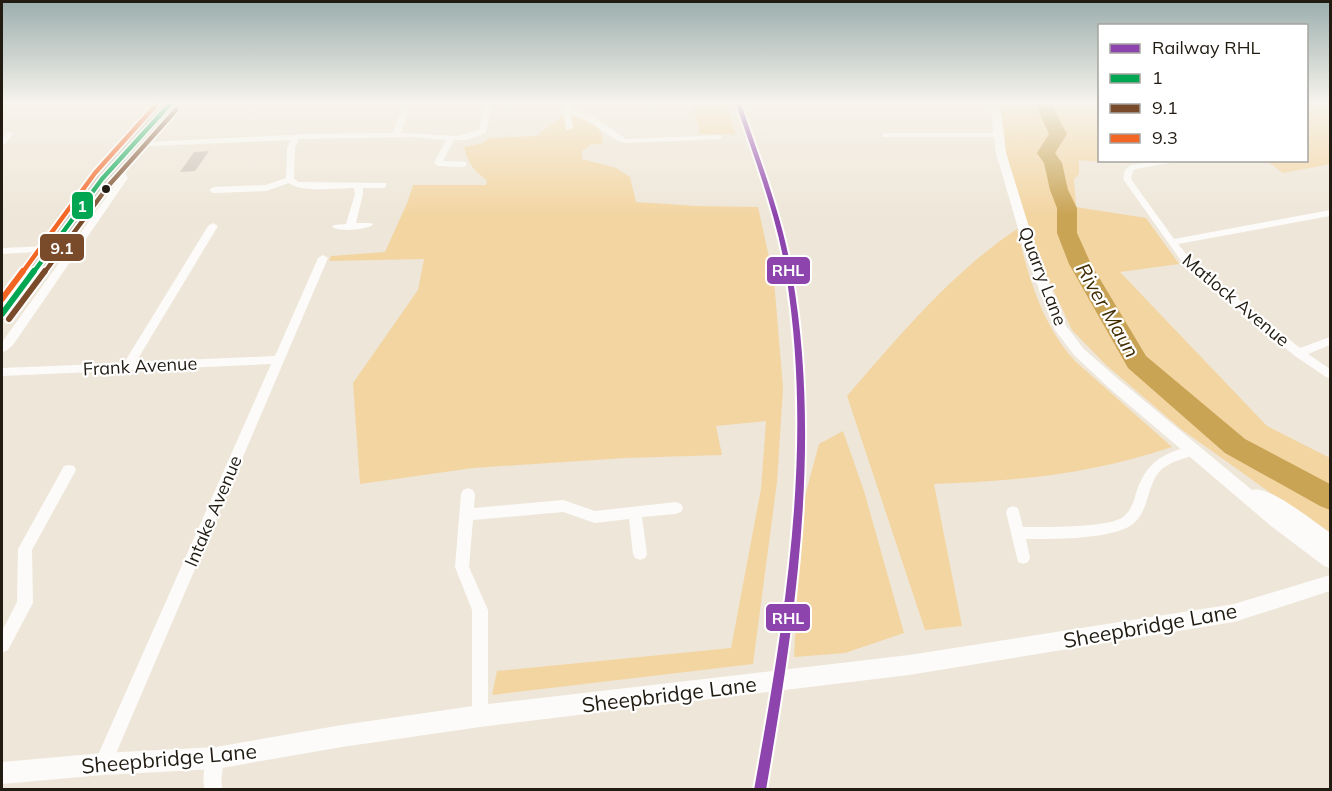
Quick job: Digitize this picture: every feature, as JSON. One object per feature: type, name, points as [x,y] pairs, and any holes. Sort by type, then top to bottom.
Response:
[{"type":"highway","points":[[2,314],[106,173],[135,141]]},
{"type":"street","points":[[130,146],[236,141]]},
{"type":"street","points":[[295,141],[291,148],[290,179],[295,184],[307,186],[383,185]]},
{"type":"street","points":[[450,141],[438,164],[462,164]]},
{"type":"street","name":"Quarry Lane","points":[[1000,141],[1001,153],[1025,235],[1060,327],[1079,352],[1277,521],[1330,560]]},
{"type":"street","name":"Matlock Avenue","points":[[1168,162],[1134,167],[1126,174],[1131,185],[1191,267],[1299,353],[1330,374]]},
{"type":"street","points":[[2,348],[9,342],[124,178],[122,175],[106,173]]},
{"type":"street","points":[[213,190],[228,194],[266,188],[290,179]]},
{"type":"street","points":[[350,226],[359,194],[358,186]]},
{"type":"street","points":[[1172,242],[1330,213]]},
{"type":"street","points":[[337,227],[368,225]]},
{"type":"street","points":[[128,366],[213,226]]},
{"type":"street","points":[[2,251],[49,249]]},
{"type":"street","name":"Intake Avenue","points":[[103,764],[323,258]]},
{"type":"street","points":[[1299,353],[1330,341]]},
{"type":"street","name":"Frank Avenue","points":[[2,372],[279,360]]},
{"type":"street","points":[[1017,533],[1039,534],[1126,523],[1134,513],[1152,471],[1159,464],[1192,450]]},
{"type":"street","points":[[2,645],[25,603],[25,549],[69,470]]},
{"type":"street","name":"Quarry Lane","points":[[1233,483],[1284,510],[1330,542]]},
{"type":"street","points":[[468,494],[462,567],[480,610],[480,716]]},
{"type":"street","points":[[466,515],[563,506],[595,517],[676,508]]},
{"type":"street","points":[[1013,512],[1023,558]]},
{"type":"street","points":[[635,513],[640,554]]},
{"type":"street","name":"Sheepbridge Lane","points":[[2,773],[103,764],[216,758],[342,736],[480,716],[920,663],[1234,613],[1330,583]]},
{"type":"street","points":[[214,789],[211,782],[216,758]]},
{"type":"shaded area","points":[[486,141],[603,141],[602,145],[592,144],[582,151],[582,159],[616,168],[630,177],[636,202],[758,207],[774,280],[783,388],[777,482],[753,664],[492,695],[497,671],[731,648],[761,489],[766,421],[716,426],[722,455],[625,458],[473,468],[360,484],[353,383],[418,290],[424,259],[329,261],[331,256],[385,252],[413,185],[486,185],[487,180],[472,166],[464,147]]},
{"type":"shaded area","points":[[1005,141],[1098,141],[1098,162],[1079,160],[1079,174],[1074,179],[1076,207],[1146,218],[1179,264],[1120,272],[1267,426],[1330,458],[1330,532],[1279,499],[1181,429],[1106,365],[1072,330],[1040,261],[1006,153]]},
{"type":"shaded area","points":[[1308,141],[1330,141],[1330,164],[1283,173],[1268,162],[1308,162]]},
{"type":"shaded area","points":[[1017,229],[1031,282],[1045,316],[1063,347],[1075,361],[1172,447],[1084,470],[995,481],[934,484],[962,626],[925,630],[847,396],[906,328],[948,285],[993,246]]},
{"type":"shaded area","points":[[843,431],[864,491],[904,633],[845,653],[794,657],[802,507],[819,444]]},
{"type":"building","points":[[209,151],[195,171],[180,172],[194,152]]},
{"type":"waterway","name":"River Maun","points":[[1054,141],[1046,153],[1053,163],[1059,190],[1067,208],[1067,233],[1080,264],[1137,362],[1235,446],[1330,498]]},
{"type":"rail line","name":"RHL","points":[[751,141],[785,252],[798,338],[802,403],[801,468],[791,598],[760,790]]},
{"type":"transit line","name":"9.3","points":[[2,299],[95,173],[124,141]]},
{"type":"transit line","name":"1","points":[[2,314],[102,179],[137,141]]},
{"type":"transit line","name":"9.1","points":[[9,319],[109,185],[148,141]]}]
